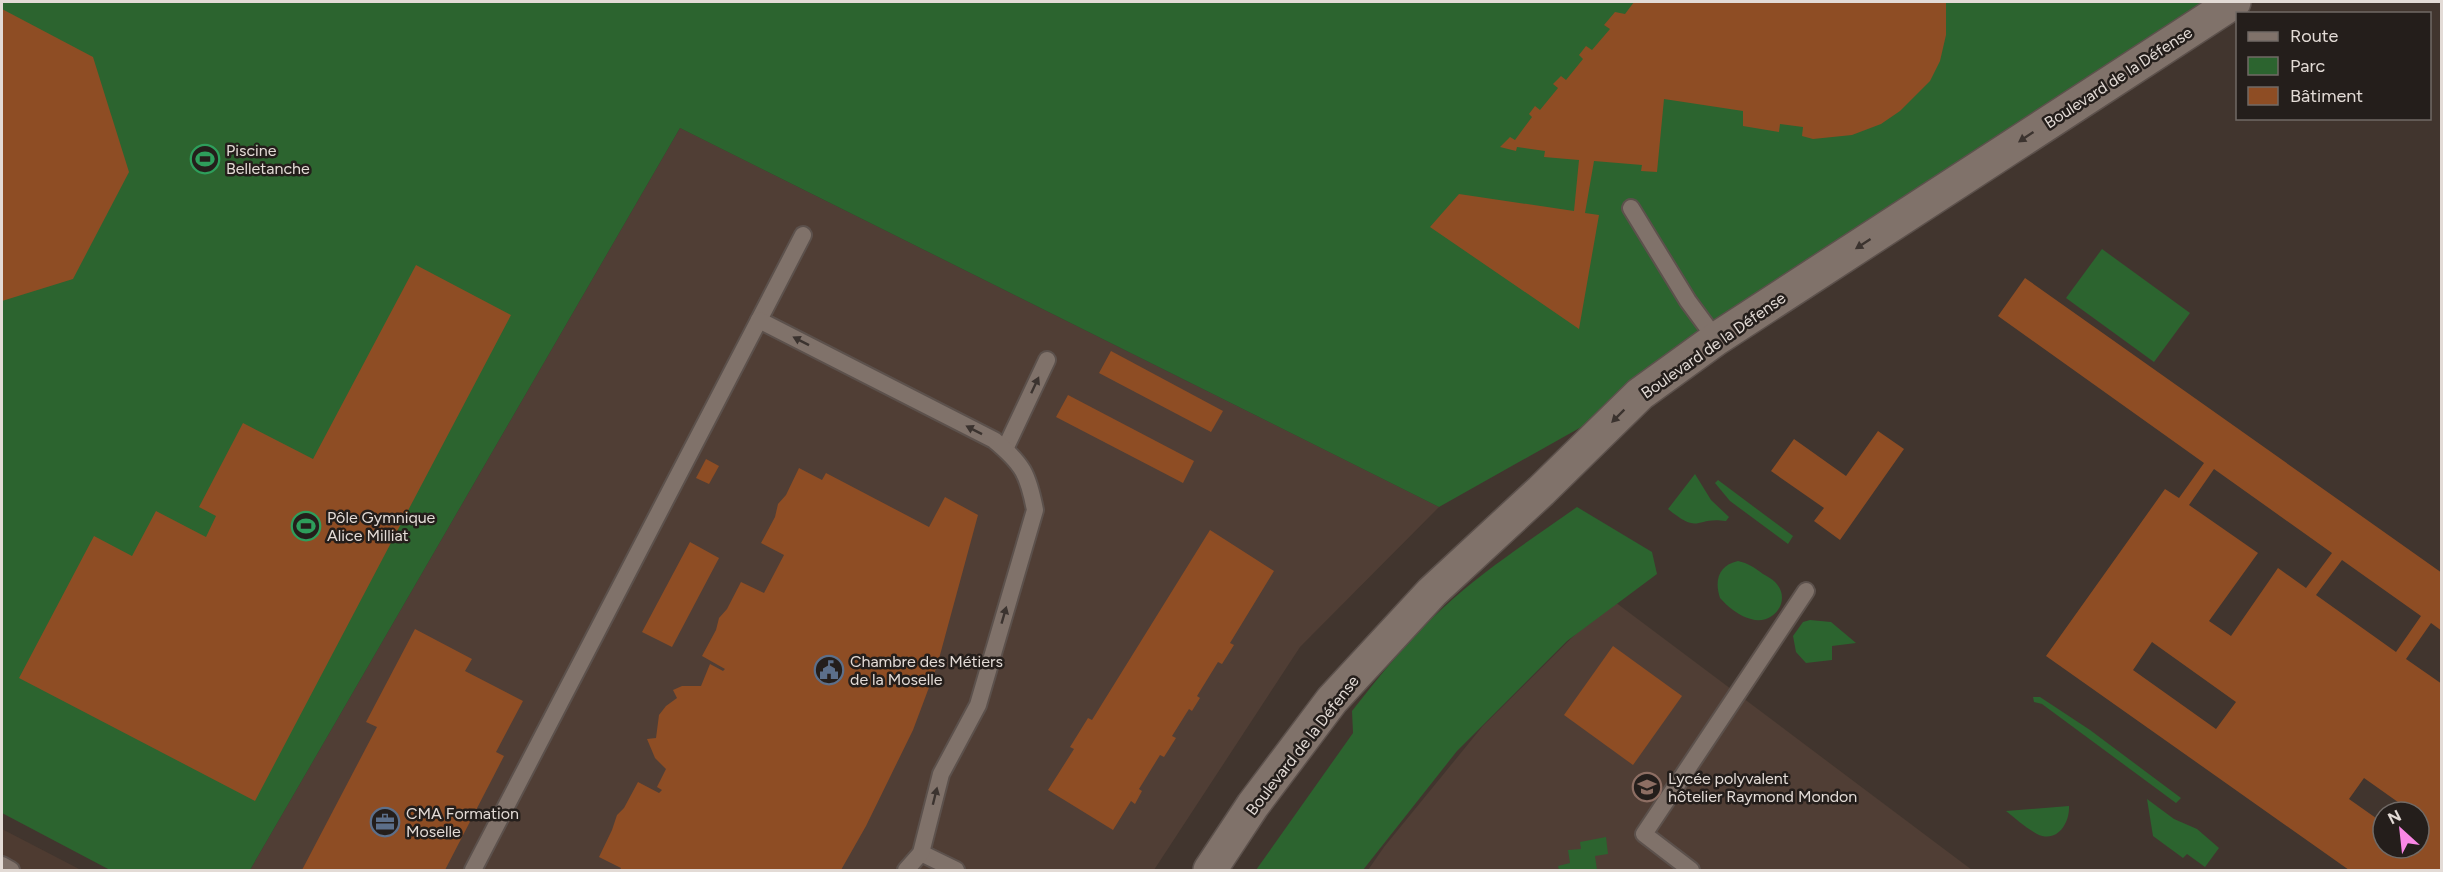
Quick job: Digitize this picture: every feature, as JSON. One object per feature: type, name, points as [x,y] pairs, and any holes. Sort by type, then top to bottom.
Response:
[{"type":"street","name":"Boulevard de la Défense","points":[[1210,870],[1253,805],[1332,700],[1432,592],[1640,394],[1716,339],[2234,2]]},
{"type":"lane","points":[[1631,208],[1688,301],[1716,339]]},
{"type":"lane","points":[[473,870],[803,235]]},
{"type":"lane","points":[[759,320],[994,440],[1018,460],[1030,484],[1035,510],[978,705],[941,774],[921,853],[906,870]]},
{"type":"lane","points":[[1005,449],[1047,360]]},
{"type":"lane","points":[[1691,870],[1644,834],[1806,591]]},
{"type":"lane","points":[[921,853],[956,870]]},
{"type":"lane","points":[[2,865],[11,870]]},
{"type":"shaded area","points":[[680,128],[1439,507],[1300,647],[1154,870],[250,870]]},
{"type":"shaded area","name":"Lycée polyvalent hôtelier Raymond Mondon","points":[[1611,599],[1972,870],[1368,870],[1384,847],[1482,727]]},
{"type":"shaded area","points":[[2,829],[81,870],[2,870]]},
{"type":"green space","points":[[2,2],[2234,2],[1640,394],[1439,507],[680,128],[250,870],[110,870],[2,813]]},
{"type":"green space","points":[[2102,249],[2190,313],[2154,362],[2066,298]]},
{"type":"green space","points":[[1695,474],[1711,500],[1729,517],[1726,521],[1686,522],[1668,509]]},
{"type":"green space","points":[[1718,480],[1793,536],[1788,544],[1730,501],[1715,483]]},
{"type":"green space","points":[[1577,507],[1652,552],[1657,574],[1567,641],[1457,751],[1363,870],[1256,870],[1353,733],[1352,711],[1385,670],[1444,607],[1509,555]]},
{"type":"green space","points":[[1738,561],[1751,566],[1775,582],[1780,589],[1782,596],[1778,610],[1767,619],[1759,620],[1742,616],[1720,598],[1718,579],[1720,574],[1726,566]]},
{"type":"green space","points":[[1810,620],[1831,622],[1856,643],[1832,646],[1832,660],[1806,663],[1796,652],[1793,636],[1803,622]]},
{"type":"green space","points":[[2033,697],[2040,697],[2090,730],[2181,798],[2176,803],[2042,704],[2034,702]]},
{"type":"green space","points":[[2147,799],[2174,819],[2197,829],[2219,848],[2205,867],[2187,854],[2183,858],[2153,836]]},
{"type":"green space","points":[[2069,806],[2065,825],[2051,836],[2037,834],[2006,811]]},
{"type":"green space","points":[[1606,837],[1608,854],[1595,856],[1597,870],[1559,870],[1558,866],[1570,863],[1568,850],[1581,849],[1580,842]]},
{"type":"building","points":[[1634,2],[1946,2],[1946,35],[1940,61],[1930,81],[1900,111],[1881,124],[1852,135],[1813,139],[1802,136],[1803,127],[1780,124],[1779,132],[1743,126],[1743,111],[1664,99],[1657,172],[1641,171],[1642,165],[1594,161],[1585,213],[1599,215],[1579,329],[1430,227],[1459,194],[1574,211],[1579,160],[1544,157],[1545,151],[1517,147],[1516,151],[1500,147],[1510,137],[1515,140],[1532,117],[1529,114],[1535,106],[1540,110],[1558,88],[1553,84],[1561,76],[1566,80],[1583,59],[1579,55],[1586,46],[1592,50],[1610,29],[1604,25],[1615,12],[1625,14]]},
{"type":"building","points":[[2,9],[93,57],[129,172],[73,279],[2,301]]},
{"type":"building","name":"Pôle Gymnique Alice Milliat","points":[[416,265],[511,315],[255,801],[19,678],[94,536],[132,556],[156,511],[206,537],[216,516],[199,507],[243,423],[313,459]]},
{"type":"building","points":[[2025,278],[2442,573],[2442,631],[2431,623],[2406,659],[2442,684],[2442,870],[2349,870],[2046,656],[2165,489],[2179,498],[2204,463],[1998,316]],"holes":[[[2214,469],[2332,553],[2306,588],[2278,568],[2231,636],[2209,621],[2258,553],[2189,505]],[[2342,560],[2421,616],[2396,652],[2316,595]],[[2152,642],[2236,702],[2216,729],[2133,670]]]},
{"type":"building","points":[[1111,351],[1223,411],[1211,432],[1099,373]]},
{"type":"building","points":[[1068,395],[1194,461],[1183,483],[1056,417]]},
{"type":"building","points":[[1878,431],[1904,449],[1840,540],[1814,521],[1824,508],[1771,471],[1794,439],[1846,476]]},
{"type":"building","points":[[706,459],[719,466],[709,484],[696,478]]},
{"type":"building","name":"Chambre des Métiers de la Moselle","points":[[799,468],[822,480],[826,473],[929,527],[945,497],[978,515],[937,666],[913,730],[866,826],[841,870],[620,870],[621,868],[599,857],[617,815],[624,808],[638,782],[659,793],[662,790],[657,787],[666,769],[655,758],[647,739],[656,738],[659,715],[677,698],[673,690],[682,686],[701,686],[710,664],[723,671],[725,669],[702,656],[716,630],[719,618],[727,609],[741,582],[764,593],[784,555],[761,543],[775,517],[778,504],[786,495]]},
{"type":"building","points":[[1210,530],[1274,571],[1230,643],[1234,645],[1222,664],[1218,662],[1197,696],[1200,698],[1192,711],[1189,709],[1172,736],[1176,738],[1164,757],[1160,755],[1139,789],[1142,791],[1135,804],[1131,801],[1113,830],[1048,790],[1074,749],[1070,747],[1088,718],[1092,720]]},
{"type":"building","points":[[690,542],[719,558],[672,647],[642,632]]},
{"type":"building","points":[[415,629],[472,659],[465,671],[523,701],[496,752],[504,756],[445,870],[302,870],[377,727],[366,722]]},
{"type":"building","points":[[1613,646],[1682,696],[1633,765],[1564,715]]},
{"type":"place","name":"Piscine Belletanche","points":[[205,159]]},
{"type":"place","name":"Pôle Gymnique Alice Milliat","points":[[306,526]]},
{"type":"place","name":"Chambre des Métiers de la Moselle","points":[[829,670]]},
{"type":"place","name":"Lycée polyvalent hôtelier Raymond Mondon","points":[[1647,787]]},
{"type":"place","name":"CMA Formation Moselle","points":[[385,822]]}]
